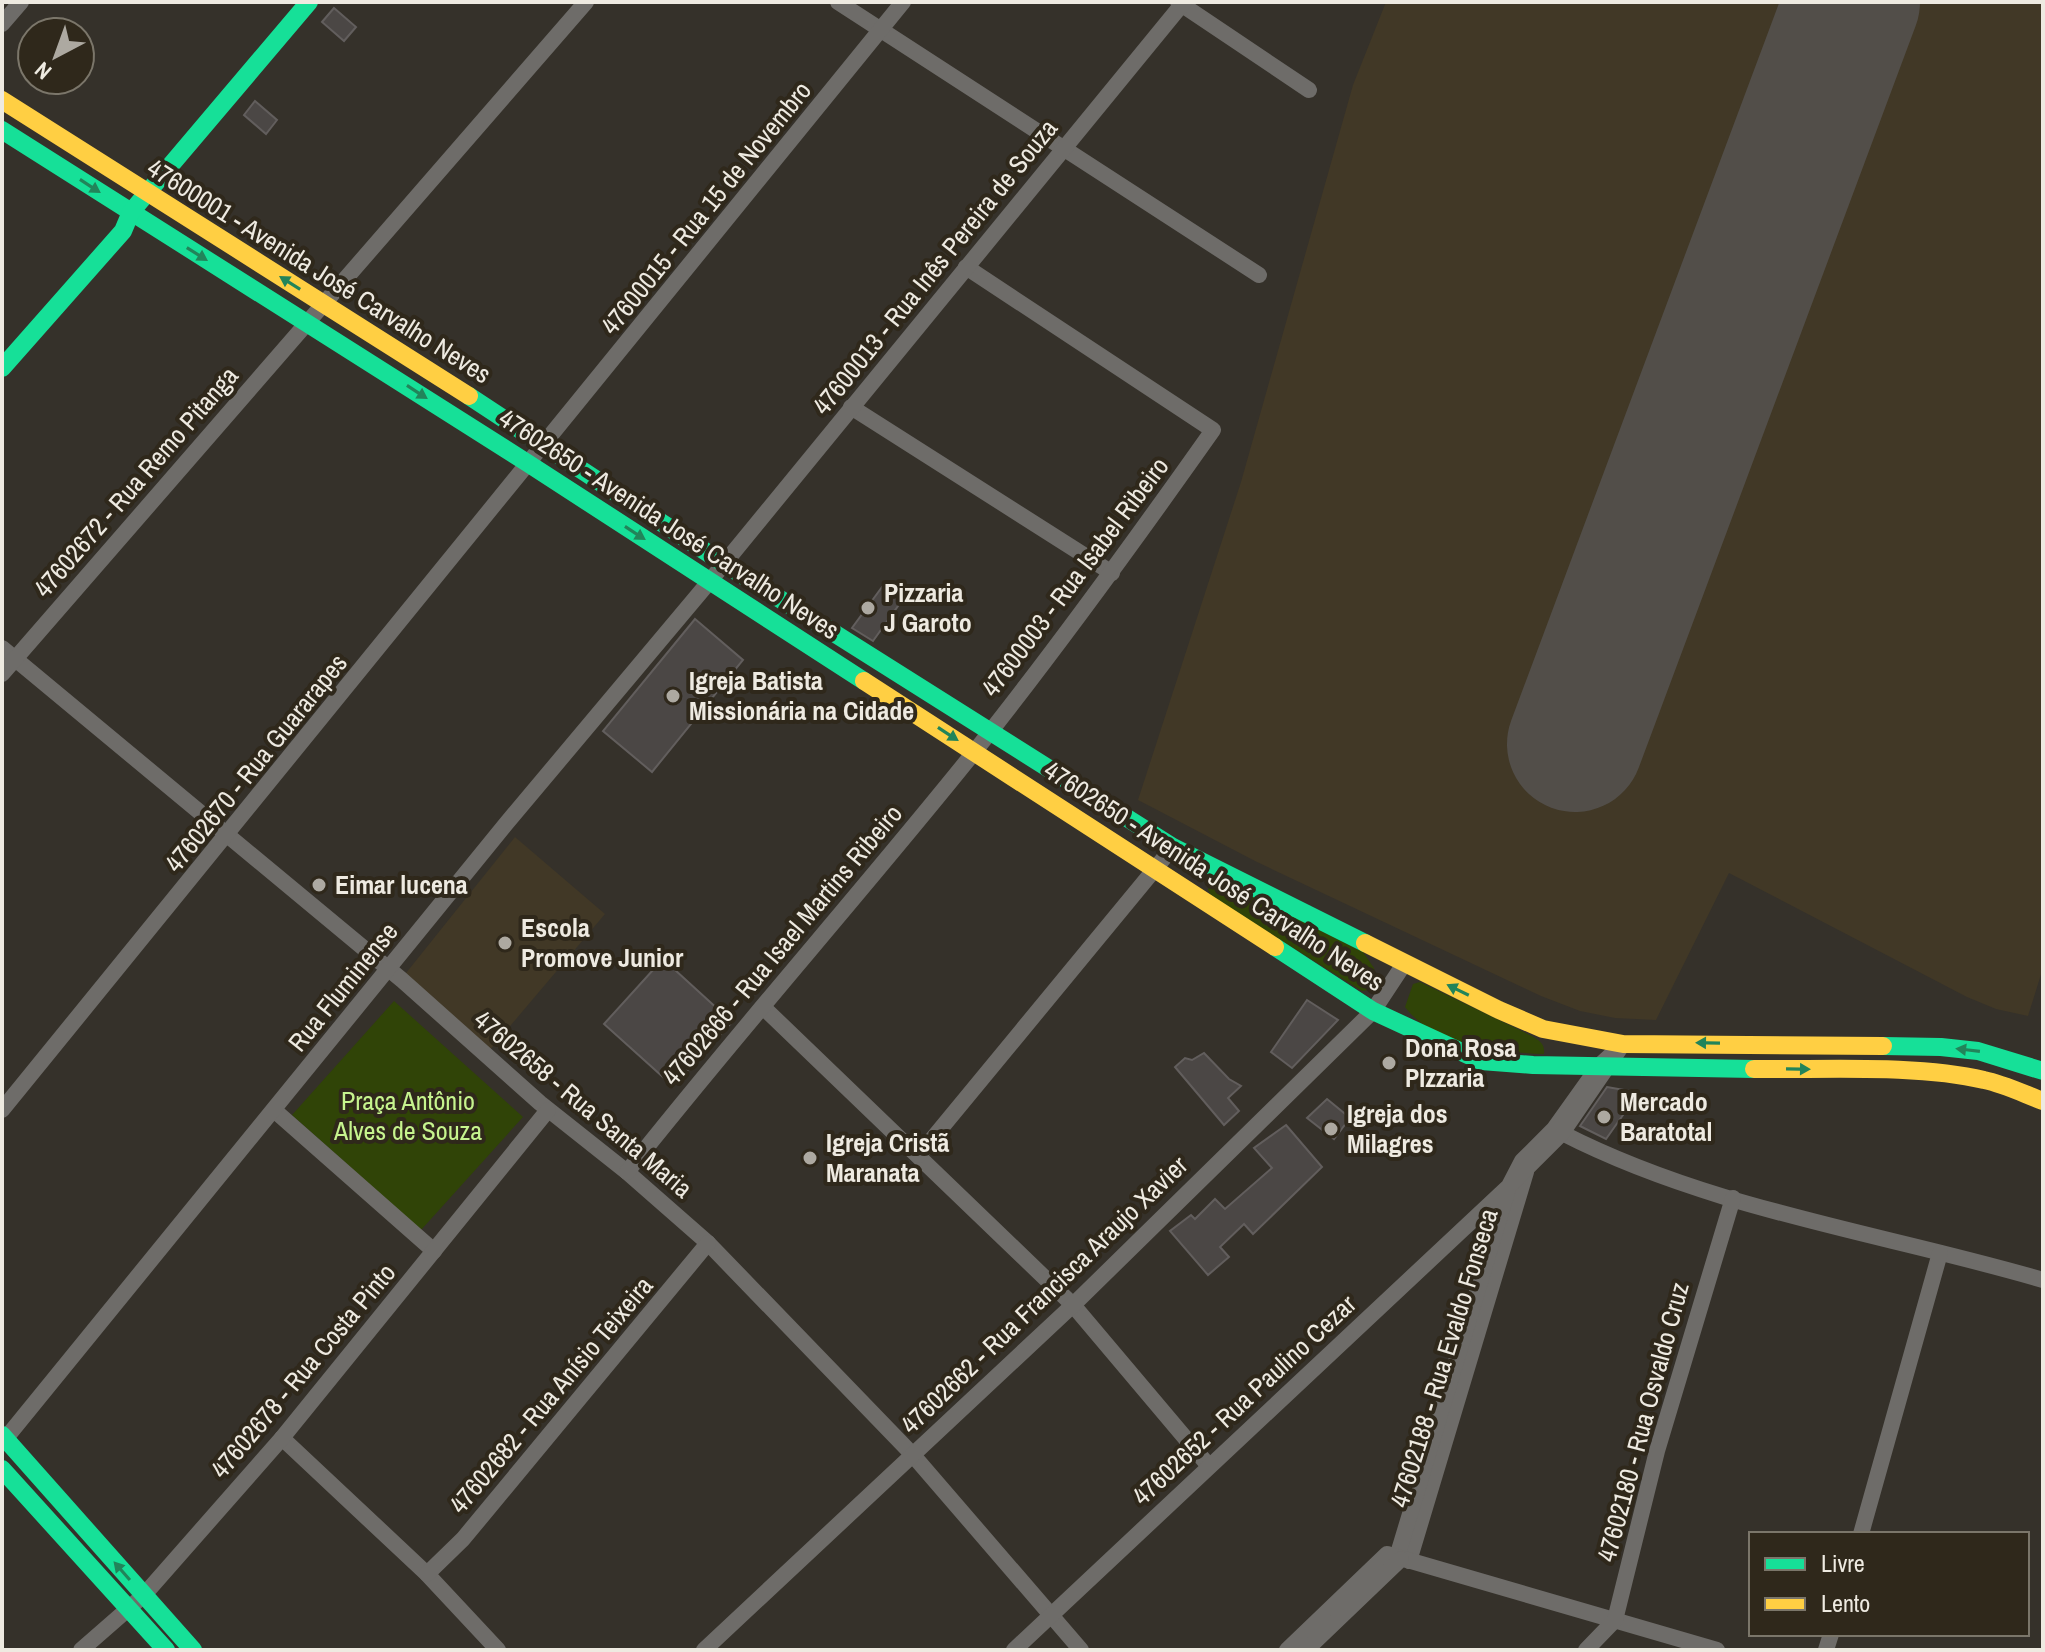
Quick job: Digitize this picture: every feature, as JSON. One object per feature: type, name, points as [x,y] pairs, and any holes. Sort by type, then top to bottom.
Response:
[{"type":"street","points":[[2,24],[21,2]]},
{"type":"street","points":[[2,350],[113,224],[131,212],[309,2]]},
{"type":"street","name":"47602672 - Rua Remo Pitanga","points":[[2,674],[8,654],[586,2]]},
{"type":"street","points":[[838,2],[1259,275]]},
{"type":"street","name":"47600015 - Rua 15 de Novembro","points":[[545,444],[903,2]]},
{"type":"street","points":[[1181,3],[1309,90]]},
{"type":"street","name":"47600013 - Rua Inês Pereira de Souza","points":[[723,563],[1181,3]]},
{"type":"street","name":"47600001 - Avenida José Carvalho Neves","points":[[2,100],[1134,823],[1173,847],[1404,964],[1543,1029],[1623,1044],[1941,1047],[1978,1051],[2039,1069]]},
{"type":"street","name":"47602650 - Avenida José Carvalho Neves","points":[[3,133],[306,321],[1373,1011],[1481,1061],[1901,1071],[1986,1080],[2035,1098]]},
{"type":"street","points":[[53,163],[69,143]]},
{"type":"street","points":[[2,368],[123,231],[131,212]]},
{"type":"street","name":"47600003 - Rua Isabel Ribeiro","points":[[966,267],[1213,430],[1112,573],[975,751]]},
{"type":"street","points":[[851,407],[1112,573]]},
{"type":"street","name":"47602670 - Rua Guararapes","points":[[2,1110],[545,444]]},
{"type":"street","name":"Rua Fluminense","points":[[3,1439],[723,563]]},
{"type":"street","name":"47602658 - Rua Santa Maria","points":[[8,654],[229,835],[548,1110],[627,1172],[708,1243],[912,1454],[1081,1650]]},
{"type":"street","points":[[884,693],[900,672]]},
{"type":"street","name":"47602666 - Rua Isael Martins Ribeiro","points":[[627,1172],[686,1096],[975,751]]},
{"type":"street","points":[[919,1155],[1173,847]]},
{"type":"street","name":"47602662 - Rua Francisca Araujo Xavier","points":[[704,1650],[1073,1305],[1373,1011],[1404,964]]},
{"type":"street","points":[[763,1007],[1073,1305],[1208,1465]]},
{"type":"street","name":"47602652 - Rua Paulino Cezar","points":[[1509,1186],[1522,1161],[1554,1129],[1623,1044]]},
{"type":"street","name":"47602652 - Rua Paulino Cezar","points":[[1014,1650],[1509,1186],[1562,1133],[1604,1066]]},
{"type":"street","points":[[2035,1098],[2039,1069]]},
{"type":"street","points":[[274,1110],[434,1251]]},
{"type":"street","name":"47602678 - Rua Costa Pinto","points":[[81,1650],[144,1595],[282,1438],[548,1110]]},
{"type":"street","points":[[1562,1133],[1638,1168],[1733,1198],[2043,1280]]},
{"type":"street","name":"47602188 - Rua Evaldo Fonseca","points":[[1398,1558],[1526,1169]]},
{"type":"street","points":[[1306,1650],[1398,1558],[1509,1186]]},
{"type":"street","name":"47602180 - Rua Osvaldo Cruz","points":[[1615,1620],[1657,1451],[1733,1198]]},
{"type":"street","name":"47602682 - Rua Anísio Teixeira","points":[[427,1574],[463,1539],[708,1243]]},
{"type":"street","points":[[1862,1532],[1940,1253]]},
{"type":"street","points":[[282,1438],[427,1574],[498,1650]]},
{"type":"street","points":[[3,1439],[193,1650]]},
{"type":"street","points":[[2,1469],[166,1650]]},
{"type":"street","points":[[1398,1558],[1717,1650]]},
{"type":"street","points":[[1287,1650],[1398,1558]]},
{"type":"street","points":[[1586,1650],[1615,1620]]},
{"type":"shaded area","points":[[1386,2],[2043,2],[2043,968],[2028,1016],[1996,1009],[1967,997],[1729,873],[1656,1020],[1615,1018],[1580,1011],[1541,996],[1257,862],[1138,800],[1241,482],[1353,85]]},
{"type":"shaded area","name":"Escola Promove Junior","points":[[515,837],[605,914],[489,1051],[406,973]]},
{"type":"green space","points":[[1218,878],[1363,952],[1374,968],[1377,983],[1369,990],[1362,991],[1212,897],[1208,890],[1210,882]]},
{"type":"green space","points":[[1420,982],[1532,1036],[1541,1043],[1544,1054],[1488,1049],[1433,1031],[1405,1007],[1413,984]]},
{"type":"green space","name":"Praça Antônio Alves de Souza","points":[[394,1001],[523,1117],[421,1230],[292,1115]]},
{"type":"building","points":[[334,8],[356,27],[344,41],[322,22]]},
{"type":"building","points":[[255,101],[277,120],[266,134],[244,115]]},
{"type":"building","points":[[882,587],[903,599],[873,641],[852,628]]},
{"type":"building","name":"Igreja Batista Missionária na Cidade","points":[[695,619],[743,660],[652,772],[603,731]]},
{"type":"building","points":[[663,959],[732,1022],[673,1086],[604,1024]]},
{"type":"building","points":[[1307,1000],[1338,1020],[1292,1068],[1271,1052]]},
{"type":"building","points":[[1204,1053],[1229,1079],[1241,1086],[1228,1098],[1239,1111],[1224,1125],[1175,1067],[1185,1058],[1192,1060]]},
{"type":"building","name":"Mercado Baratotal","points":[[1607,1087],[1630,1091],[1628,1108],[1606,1139],[1580,1126]]},
{"type":"building","name":"Igreja dos Milagres","points":[[1327,1099],[1350,1118],[1334,1139],[1307,1118]]},
{"type":"building","points":[[1286,1125],[1322,1167],[1253,1234],[1244,1224],[1220,1247],[1229,1257],[1208,1275],[1170,1231],[1191,1215],[1195,1219],[1215,1199],[1225,1209],[1272,1168],[1254,1148]]},
{"type":"runway","points":[[1575,744],[1852,2]]},
{"type":"traffic: fast","points":[[2,368],[123,231],[131,212],[309,2]]},
{"type":"traffic: fast","points":[[2,130],[529,464],[864,681]]},
{"type":"traffic: fast","points":[[469,396],[723,563],[1173,847],[1365,943]]},
{"type":"traffic: fast","points":[[1275,947],[1373,1011],[1481,1061],[1533,1065],[1754,1069]]},
{"type":"traffic: fast","points":[[1883,1046],[1978,1051],[2043,1071]]},
{"type":"traffic: fast","points":[[2,1435],[193,1650]]},
{"type":"traffic: fast","points":[[2,1469],[166,1650]]},
{"type":"traffic: slow","points":[[2,100],[469,396]]},
{"type":"traffic: slow","points":[[864,681],[1275,947]]},
{"type":"traffic: slow","points":[[1365,943],[1543,1029],[1623,1044],[1883,1046]]},
{"type":"traffic: slow","points":[[1754,1069],[1870,1069],[1958,1075],[1991,1082],[2043,1101]]},
{"type":"place","name":"Pizzaria J Garoto","points":[[868,608]]},
{"type":"place","name":"Igreja Batista Missionária na Cidade","points":[[673,696]]},
{"type":"place","name":"Eimar lucena","points":[[319,885]]},
{"type":"place","name":"Escola Promove Junior","points":[[505,943]]},
{"type":"place","name":"Dona Rosa PIzzaria","points":[[1389,1063]]},
{"type":"place","name":"Mercado Baratotal","points":[[1604,1117]]},
{"type":"place","name":"Igreja dos Milagres","points":[[1331,1129]]},
{"type":"place","name":"Igreja Cristã Maranata","points":[[810,1158]]}]
